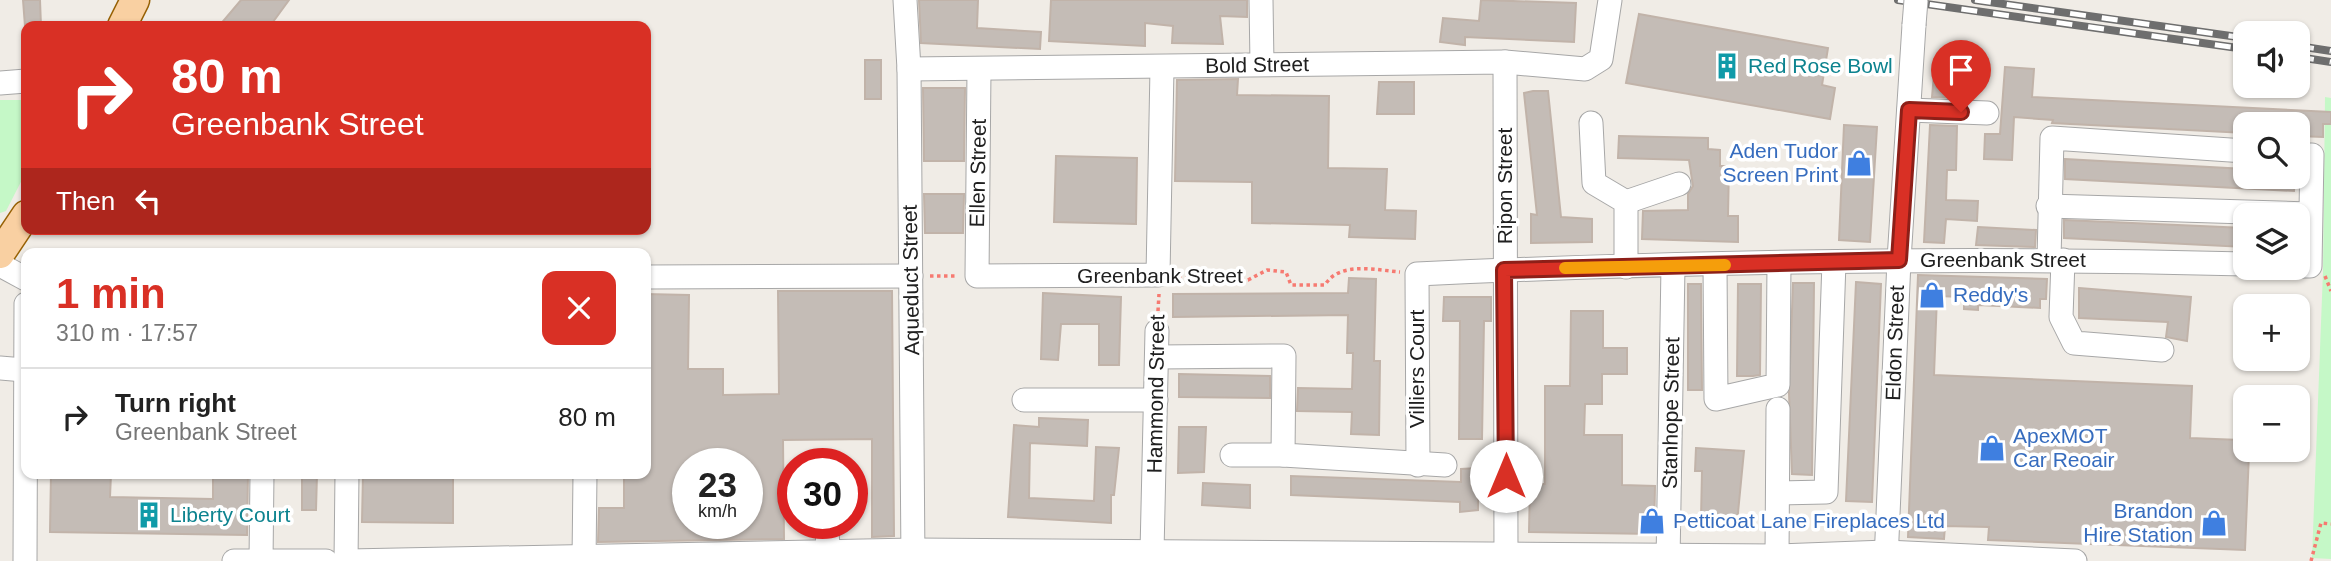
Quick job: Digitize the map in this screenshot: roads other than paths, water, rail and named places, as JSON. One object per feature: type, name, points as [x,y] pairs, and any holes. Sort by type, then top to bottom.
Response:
[{"type":"main road","points":[[124,21],[135,0]]},
{"type":"main road","points":[[0,254],[16,221]]},
{"type":"street","name":"Aqueduct Street","points":[[905,0],[909,69],[913,556]]},
{"type":"street","points":[[1261,0],[1262,64]]},
{"type":"street","name":"Bold Street","points":[[909,69],[1505,62],[1585,69],[1601,59],[1610,0]]},
{"type":"street","name":"Eldon Street","points":[[1886,556],[1899,260],[1916,0]]},
{"type":"street","name":"Ripon Street","points":[[1505,62],[1506,557]]},
{"type":"street","name":"Greenbank Street","points":[[977,276],[1158,275],[1162,68]]},
{"type":"street","name":"Ellen Street","points":[[977,276],[979,70]]},
{"type":"street","points":[[0,83],[21,81]]},
{"type":"street","points":[[1909,110],[1987,113]]},
{"type":"street","points":[[1591,123],[1594,183],[1626,202],[1679,184]]},
{"type":"street","points":[[2162,349],[2074,344],[2062,317],[2048,206],[2052,138],[2233,150]]},
{"type":"street","points":[[2310,156],[2310,214]]},
{"type":"street","points":[[1626,202],[1626,267]]},
{"type":"street","points":[[2048,206],[2233,212]]},
{"type":"street","name":"Greenbank Street","points":[[1417,274],[1899,260],[2056,259],[2233,264]]},
{"type":"street","points":[[1778,493],[1826,492],[1834,262]]},
{"type":"street","points":[[1715,265],[1716,399],[1778,385],[1779,263]]},
{"type":"street","points":[[0,265],[21,276]]},
{"type":"street","name":"Stanhope Street","points":[[1668,558],[1673,266]]},
{"type":"street","name":"Villiers Court","points":[[1417,274],[1418,465]]},
{"type":"street","points":[[651,277],[911,276]]},
{"type":"street","name":"Hammond Street","points":[[1152,552],[1157,331]]},
{"type":"street","points":[[1157,357],[1283,356],[1283,455]]},
{"type":"street","points":[[0,368],[21,370]]},
{"type":"street","points":[[1024,400],[1156,400]]},
{"type":"street","points":[[1777,556],[1778,409]]},
{"type":"street","points":[[1232,455],[1283,455],[1445,465]]},
{"type":"street","points":[[25,479],[25,561]]},
{"type":"street","points":[[261,561],[262,479]]},
{"type":"street","points":[[347,479],[348,561],[755,558],[828,552],[913,556],[1074,556],[1152,552],[1326,557],[1886,556],[2075,561]]},
{"type":"street","points":[[584,559],[585,479]]},
{"type":"street","points":[[827,539],[828,552]]},
{"type":"street","points":[[234,561],[326,561]]},
{"type":"railway","points":[[1898,0],[2233,47]]},
{"type":"railway","points":[[1975,0],[2233,36]]},
{"type":"railway","points":[[2310,48],[2331,51]]},
{"type":"railway","points":[[2310,59],[2331,62]]},
{"type":"place","name":"Red Rose Bowl","points":[[1727,66]]},
{"type":"place","name":"Aden Tudor Screen Print","points":[[1859,163]]},
{"type":"place","name":"Reddy's","points":[[1932,295]]},
{"type":"place","name":"ApexMOT Car Reoair","points":[[1992,448]]},
{"type":"place","name":"Liberty Court","points":[[149,515]]},
{"type":"place","name":"Petticoat Lane Fireplaces Ltd","points":[[1652,521]]},
{"type":"place","name":"Brandon Hire Station","points":[[2214,523]]}]
